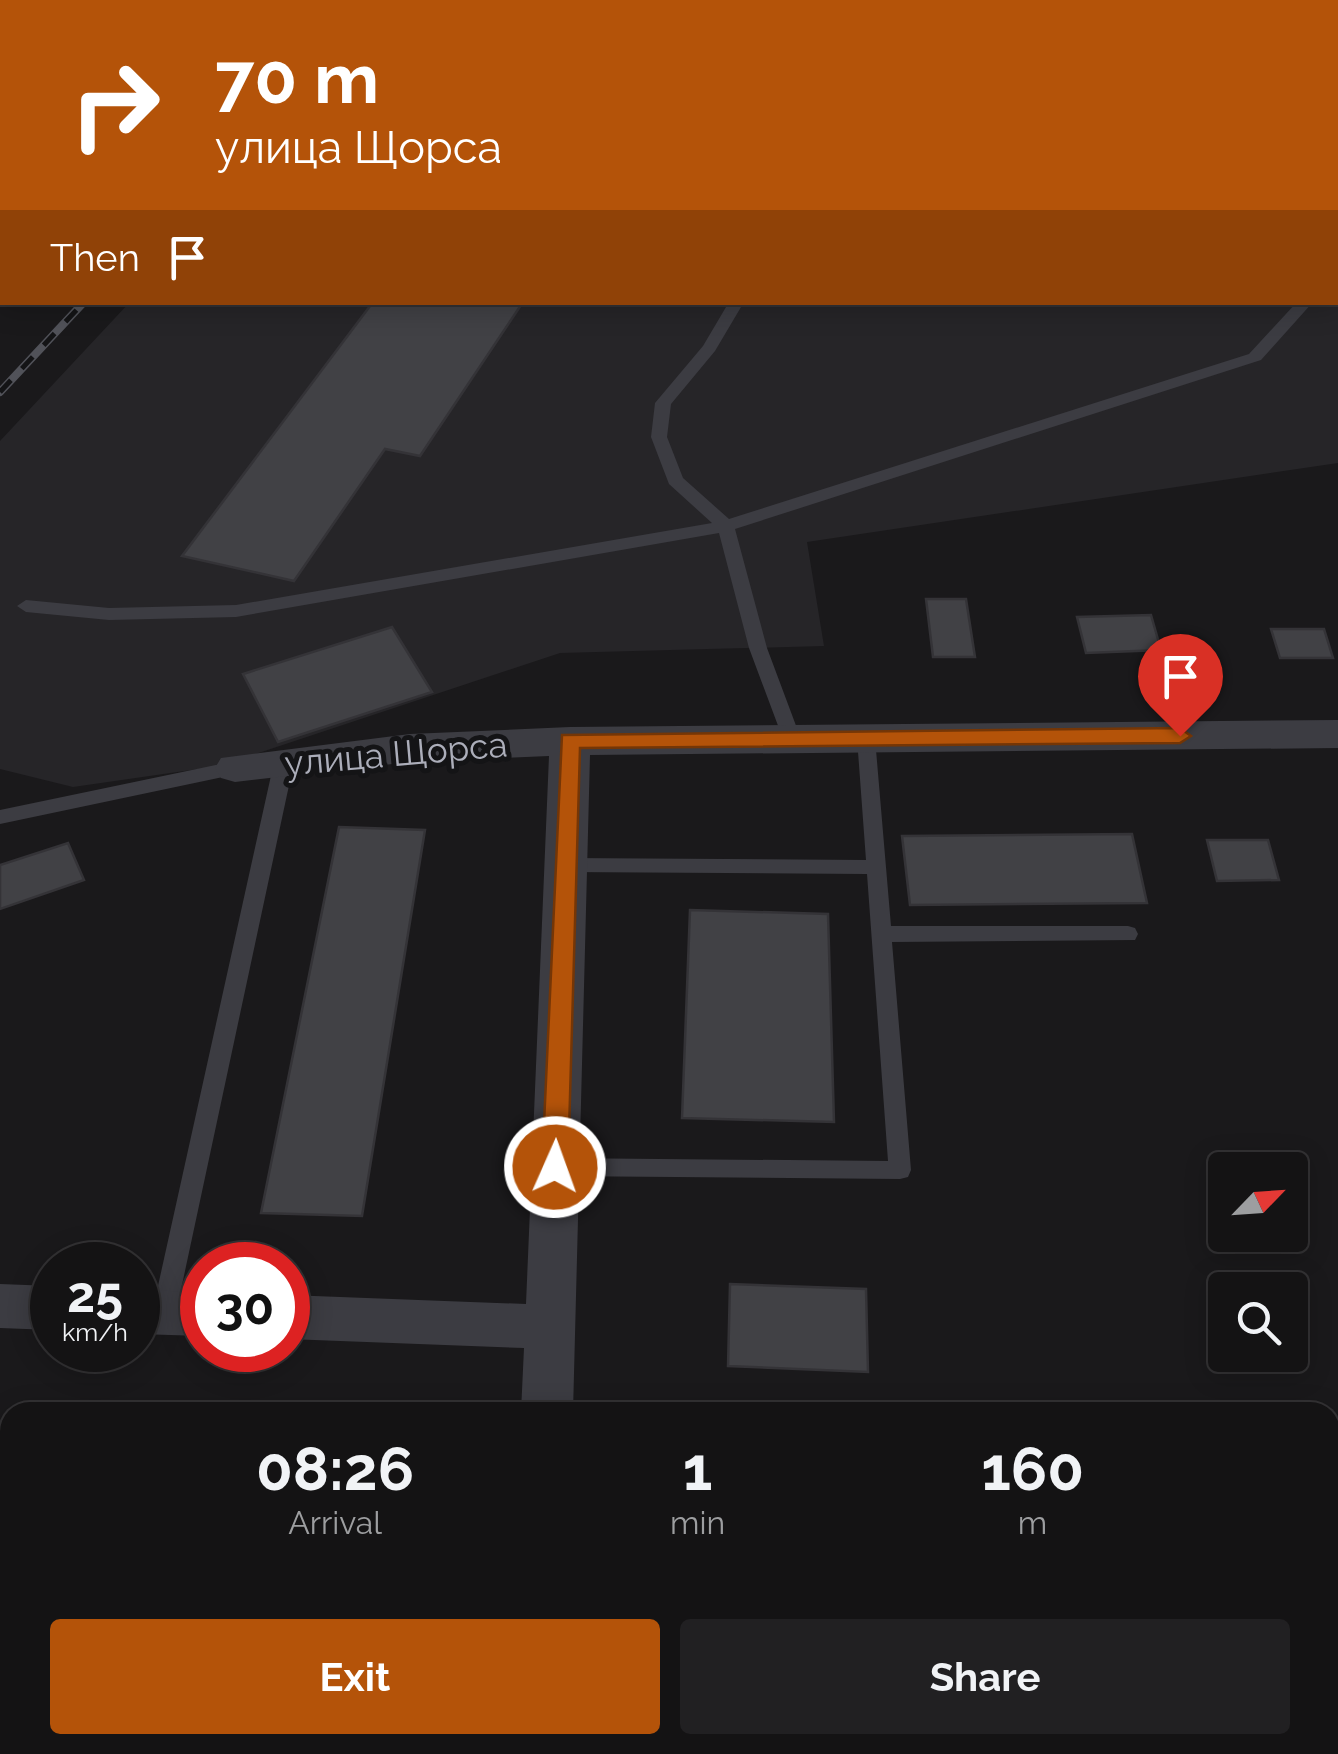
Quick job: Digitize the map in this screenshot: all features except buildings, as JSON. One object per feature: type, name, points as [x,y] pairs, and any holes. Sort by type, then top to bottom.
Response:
[{"type":"street","name":"улица Щорса","points":[[235,768],[410,748],[570,741],[1338,734]]},
{"type":"street","points":[[547,1402],[570,741]]},
{"type":"street","points":[[0,1306],[30,1307]]},
{"type":"street","points":[[310,1318],[550,1327]]},
{"type":"lane","points":[[735,305],[708,348],[664,403],[660,437],[675,480],[726,526],[758,648],[792,739]]},
{"type":"lane","points":[[26,606],[109,614],[236,611],[726,526],[1255,357],[1303,305]]},
{"type":"lane","points":[[555,1167],[900,1170],[866,738]]},
{"type":"lane","points":[[168,1313],[284,762]]},
{"type":"lane","points":[[0,816],[235,768]]},
{"type":"lane","points":[[566,865],[876,867]]},
{"type":"lane","points":[[882,934],[1128,934]]},
{"type":"shaded area","points":[[127,305],[1338,305],[1338,463],[807,542],[824,646],[560,653],[219,766],[73,787],[0,769],[0,441]]},
{"type":"railway","points":[[0,392],[81,305]]},
{"type":"route","points":[[555,1167],[570,741],[1180,736]]}]
